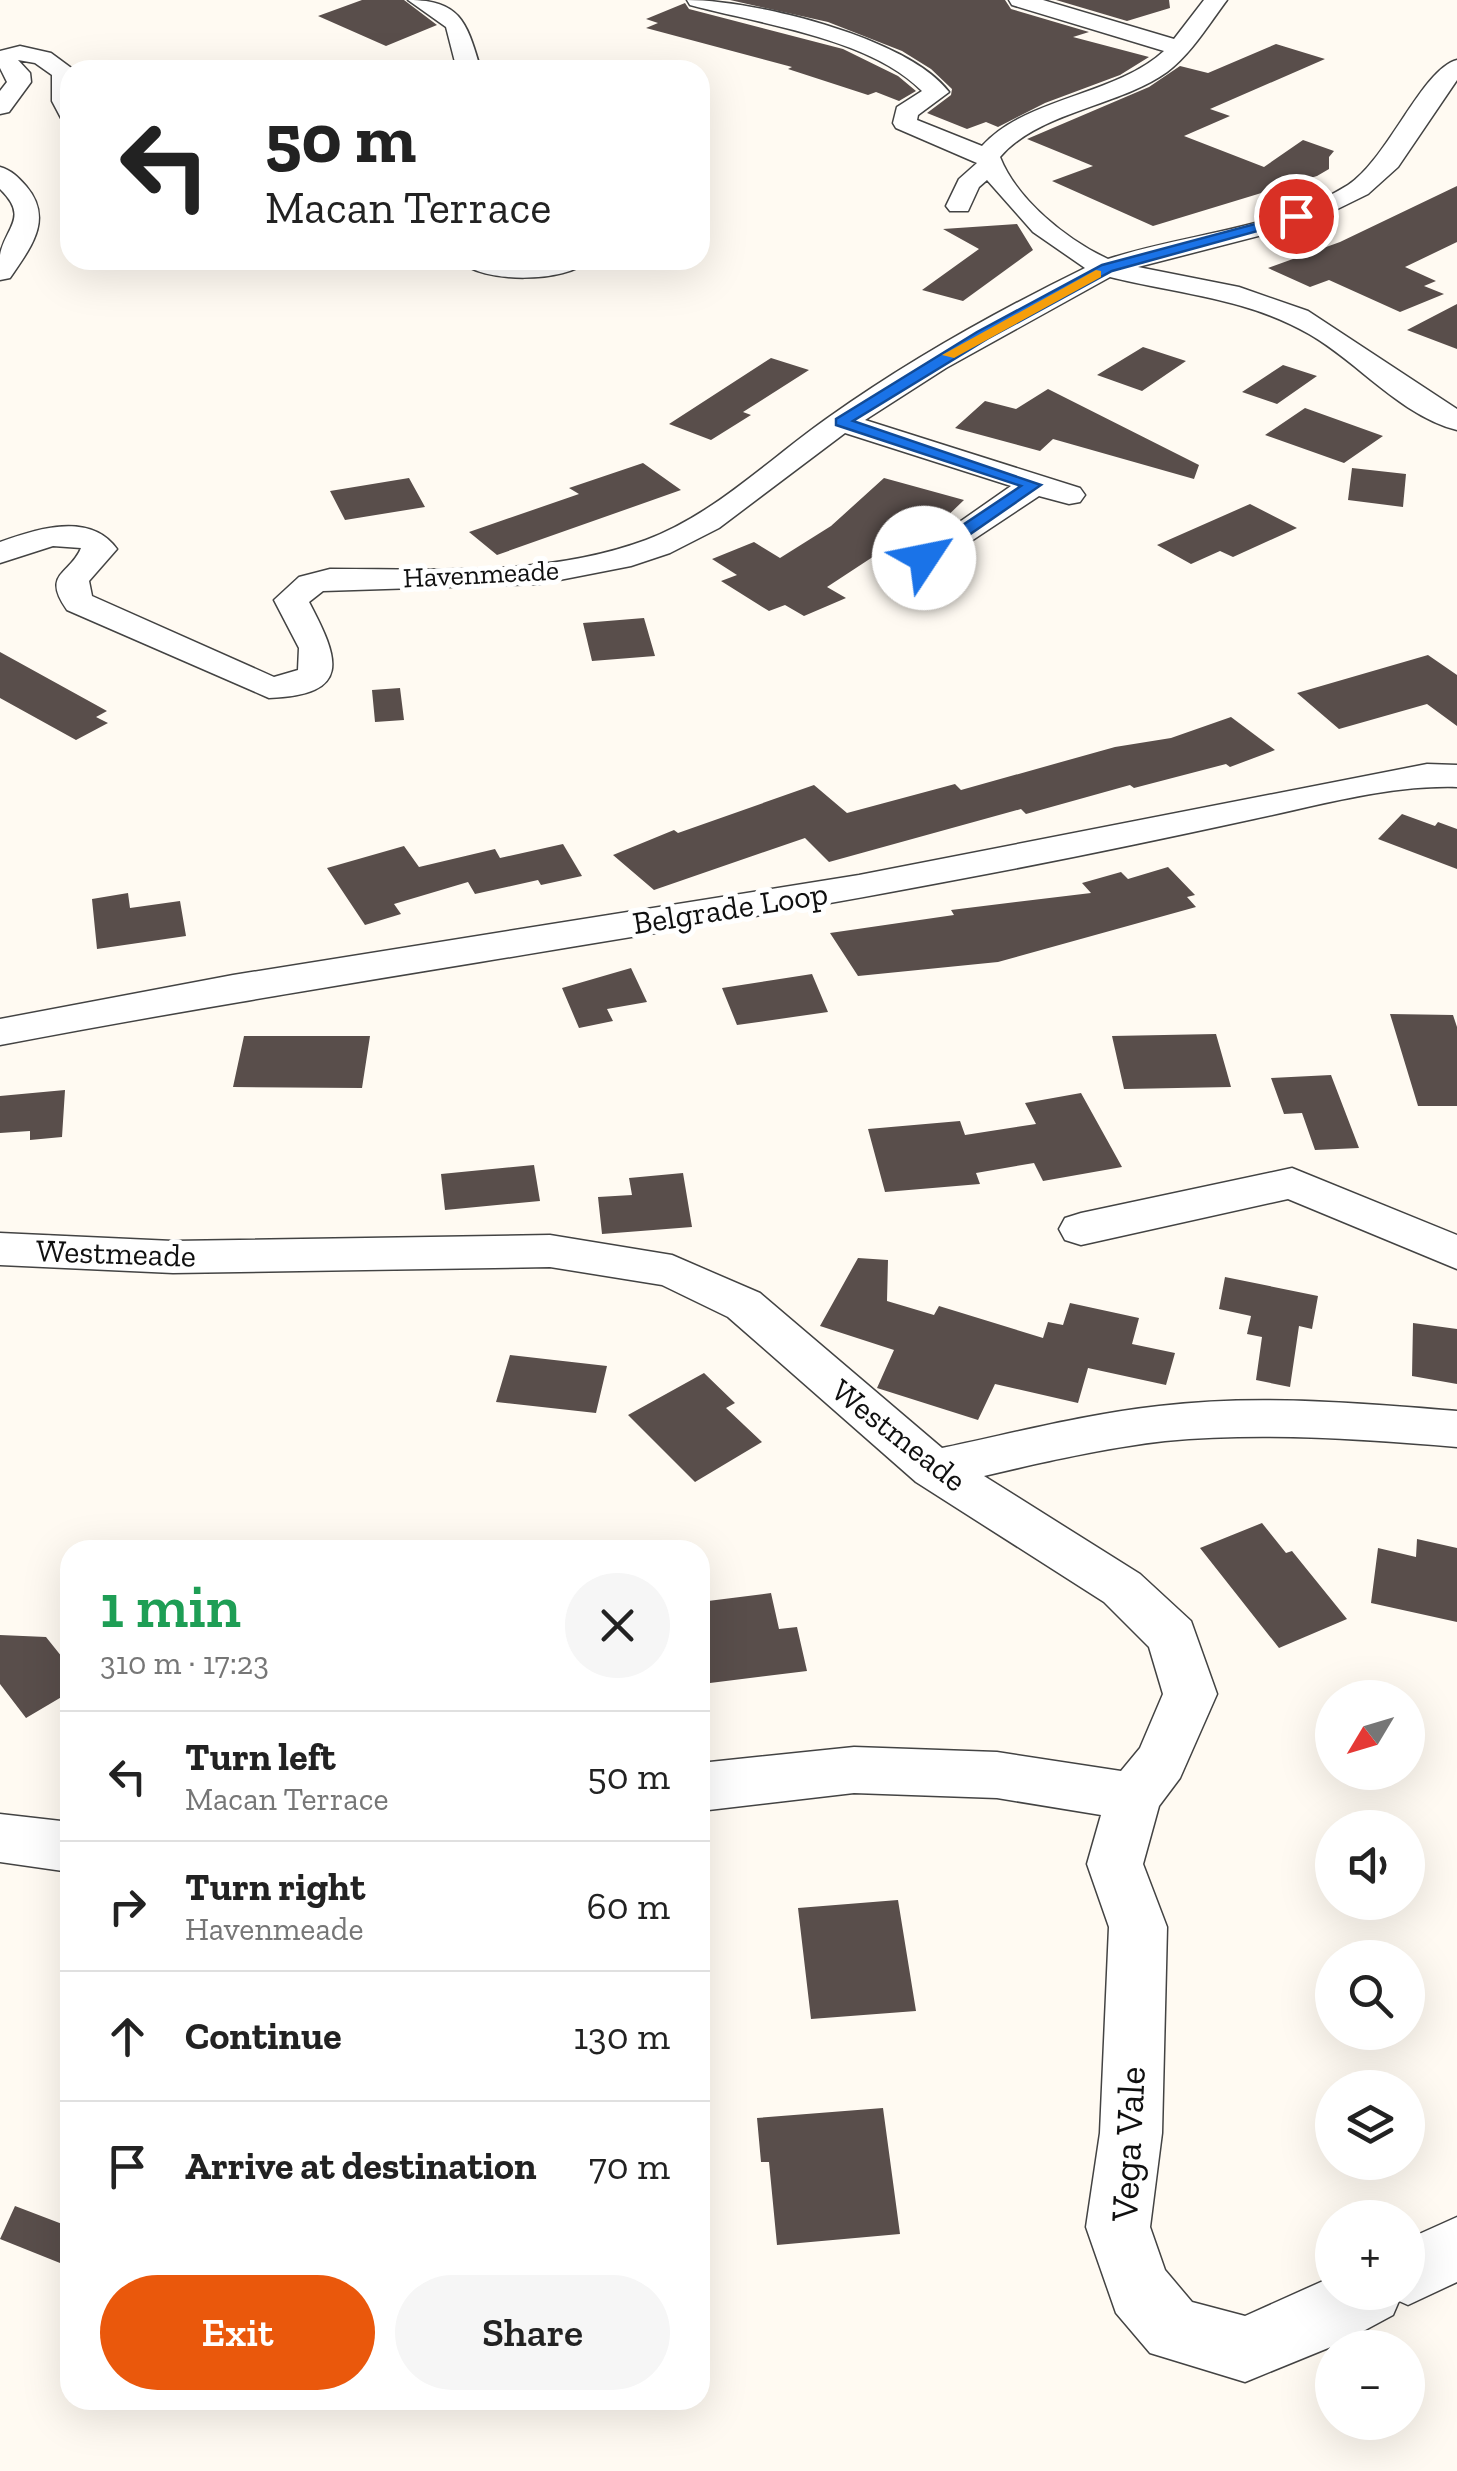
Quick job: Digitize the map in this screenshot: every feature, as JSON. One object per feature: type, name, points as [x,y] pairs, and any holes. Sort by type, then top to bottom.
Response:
[{"type":"street","points":[[419,0],[456,24],[466,60]]},
{"type":"street","points":[[698,0],[856,44],[900,62],[937,92],[906,112],[905,123],[989,160],[1000,181],[1050,231],[1085,258],[1107,268],[1238,296],[1293,314],[1333,336],[1424,403],[1457,421]]},
{"type":"street","points":[[1020,0],[1179,48]]},
{"type":"street","points":[[959,206],[968,184],[989,160],[991,146],[1003,136],[1149,73],[1179,48],[1216,0]]},
{"type":"street","points":[[0,107],[19,82],[18,73],[3,58],[25,52],[40,55],[60,70]]},
{"type":"street","name":"Havenmeade","points":[[0,553],[62,537],[83,536],[96,541],[101,549],[73,579],[72,591],[79,603],[254,684],[291,687],[310,678],[316,670],[316,648],[291,600],[311,584],[330,580],[530,574],[622,559],[684,535],[841,422],[982,336],[1107,268],[1319,210],[1359,188],[1394,155],[1426,99],[1457,66]]},
{"type":"street","points":[[0,175],[26,199],[30,215],[28,227],[0,272]]},
{"type":"street","points":[[841,422],[1069,496]]},
{"type":"street","points":[[924,558],[1034,485]]},
{"type":"street","name":"Belgrade Loop","points":[[0,1032],[233,988],[878,884],[1376,782],[1427,775],[1457,776]]},
{"type":"street","points":[[1081,1229],[1292,1183],[1457,1253]]},
{"type":"street","name":"Westmeade","points":[[0,1249],[173,1257],[550,1251],[672,1271],[744,1305],[934,1469],[1122,1588],[1172,1636],[1190,1694],[1161,1762],[1134,1798]]},
{"type":"street","points":[[934,1469],[1122,1429],[1218,1420],[1306,1417],[1457,1428]]},
{"type":"street","points":[[710,1786],[854,1770],[997,1775],[1134,1798]]},
{"type":"street","name":"Vega Vale","points":[[1134,1798],[1115,1864],[1138,1928],[1131,2133],[1118,2226],[1140,2290],[1173,2330],[1245,2349],[1337,2310]]},
{"type":"street","points":[[0,1838],[60,1846]]},
{"type":"street","points":[[1425,2265],[1457,2248]]},
{"type":"building","points":[[362,0],[404,0],[437,25],[386,46],[318,16]]},
{"type":"building","points":[[730,0],[1005,0],[1011,9],[1089,32],[1073,37],[1149,57],[1120,75],[1045,103],[998,127],[986,122],[967,129],[927,113],[951,95],[952,89],[931,69],[902,51],[828,22]]},
{"type":"building","points":[[1056,0],[1169,0],[1170,8],[1127,21]]},
{"type":"building","points":[[685,3],[689,9],[843,49],[898,76],[916,91],[899,101],[876,92],[868,95],[788,69],[792,67],[646,28],[658,23],[646,19]]},
{"type":"building","points":[[1276,44],[1325,59],[1210,109],[1230,116],[1184,136],[1264,167],[1303,140],[1334,151],[1329,157],[1329,169],[1317,176],[1153,226],[1052,181],[1093,166],[1027,139],[1149,87],[1180,66],[1208,73]]},
{"type":"building","points":[[1457,186],[1457,242],[1405,267],[1436,281],[1424,286],[1444,294],[1400,312],[1329,280],[1310,287],[1268,268],[1340,242]]},
{"type":"building","points":[[1017,224],[1033,250],[963,301],[922,290],[979,249],[943,229]]},
{"type":"building","points":[[1457,304],[1457,349],[1407,330]]},
{"type":"building","points":[[1143,347],[1186,361],[1142,391],[1097,375]]},
{"type":"building","points":[[771,358],[809,370],[743,412],[751,415],[711,440],[669,424]]},
{"type":"building","points":[[1283,365],[1317,376],[1277,404],[1242,392]]},
{"type":"building","points":[[1048,389],[1199,465],[1194,479],[1053,439],[1040,451],[955,428],[985,401],[1016,409]]},
{"type":"building","points":[[1305,408],[1383,436],[1344,463],[1265,435]]},
{"type":"building","points":[[643,463],[681,490],[497,555],[469,532],[579,494],[569,488]]},
{"type":"building","points":[[1352,468],[1406,474],[1403,507],[1348,500]]},
{"type":"building","points":[[409,478],[425,507],[345,520],[330,491]]},
{"type":"building","points":[[884,478],[964,500],[938,525],[926,522],[827,587],[846,598],[804,616],[785,605],[769,611],[721,581],[737,575],[712,559],[754,542],[780,558],[831,526]]},
{"type":"building","points":[[1250,504],[1297,528],[1233,557],[1220,551],[1191,564],[1157,545]]},
{"type":"building","points":[[644,618],[655,656],[592,661],[583,623]]},
{"type":"building","points":[[0,652],[107,711],[96,717],[108,723],[76,740],[0,698]]},
{"type":"building","points":[[1428,655],[1457,675],[1457,726],[1427,704],[1339,729],[1297,693]]},
{"type":"building","points":[[400,688],[404,720],[375,722],[372,690]]},
{"type":"building","points":[[1231,717],[1275,750],[1230,767],[1226,764],[1134,788],[1130,785],[1026,814],[1021,809],[829,862],[805,838],[654,890],[613,855],[674,830],[678,833],[814,785],[847,813],[955,784],[961,790],[1115,747],[1171,738]]},
{"type":"building","points":[[1402,814],[1457,829],[1457,869],[1378,839]]},
{"type":"building","points":[[563,844],[582,876],[541,885],[538,880],[475,894],[468,882],[394,904],[401,914],[365,925],[327,868],[404,846],[419,867],[495,849],[500,858]]},
{"type":"building","points":[[1168,867],[1195,895],[1187,897],[1196,907],[998,962],[858,976],[830,933],[954,915],[951,910],[1091,893],[1082,883],[1121,872],[1128,879]]},
{"type":"building","points":[[128,893],[130,908],[180,901],[186,936],[97,949],[92,899]]},
{"type":"building","points":[[631,968],[647,1002],[607,1009],[613,1021],[579,1028],[562,988]]},
{"type":"building","points":[[812,974],[828,1012],[737,1025],[722,988]]},
{"type":"building","points":[[1390,1014],[1453,1015],[1457,1027],[1457,1106],[1418,1106]]},
{"type":"building","points":[[1216,1034],[1231,1087],[1124,1089],[1112,1036]]},
{"type":"building","points":[[244,1036],[370,1036],[362,1088],[233,1087]]},
{"type":"building","points":[[1331,1075],[1359,1148],[1315,1150],[1302,1113],[1284,1114],[1271,1078]]},
{"type":"building","points":[[65,1090],[62,1137],[30,1140],[30,1131],[0,1133],[0,1096]]},
{"type":"building","points":[[1081,1093],[1122,1167],[1043,1181],[1034,1163],[976,1173],[980,1184],[885,1192],[868,1129],[960,1121],[965,1135],[1036,1124],[1025,1103]]},
{"type":"building","points":[[534,1165],[540,1201],[445,1210],[441,1174]]},
{"type":"building","points":[[683,1173],[692,1227],[602,1234],[598,1197],[632,1195],[629,1178]]},
{"type":"building","points":[[858,1258],[888,1260],[887,1301],[934,1315],[939,1306],[1043,1338],[1048,1322],[1063,1325],[1070,1303],[1139,1318],[1132,1344],[1175,1353],[1166,1385],[1088,1368],[1078,1403],[995,1384],[978,1420],[877,1388],[894,1350],[820,1326]]},
{"type":"building","points":[[1225,1277],[1318,1296],[1312,1329],[1299,1326],[1290,1387],[1256,1380],[1262,1337],[1247,1334],[1251,1316],[1219,1309]]},
{"type":"building","points":[[1413,1323],[1457,1329],[1457,1384],[1412,1376]]},
{"type":"building","points":[[510,1355],[607,1366],[596,1413],[496,1402]]},
{"type":"building","points":[[704,1373],[735,1403],[726,1408],[762,1442],[695,1482],[628,1415]]},
{"type":"building","points":[[1262,1523],[1286,1553],[1292,1551],[1347,1619],[1279,1648],[1200,1548]]},
{"type":"building","points":[[1417,1539],[1457,1548],[1457,1622],[1371,1603],[1378,1548],[1416,1557]]},
{"type":"building","points":[[771,1593],[779,1629],[797,1627],[807,1671],[710,1683],[710,1601]]},
{"type":"building","points":[[0,1635],[46,1637],[60,1654],[60,1698],[26,1718],[0,1684]]},
{"type":"building","points":[[898,1900],[916,2011],[811,2019],[798,1908]]},
{"type":"building","points":[[883,2108],[900,2234],[777,2245],[769,2162],[761,2162],[757,2118]]},
{"type":"building","points":[[15,2206],[60,2223],[60,2263],[0,2239]]},
{"type":"slow traffic","points":[[949,355],[1096,274]]},
{"type":"route","points":[[924,558],[1034,485],[841,422],[982,336],[1107,268],[1296,216]]}]
